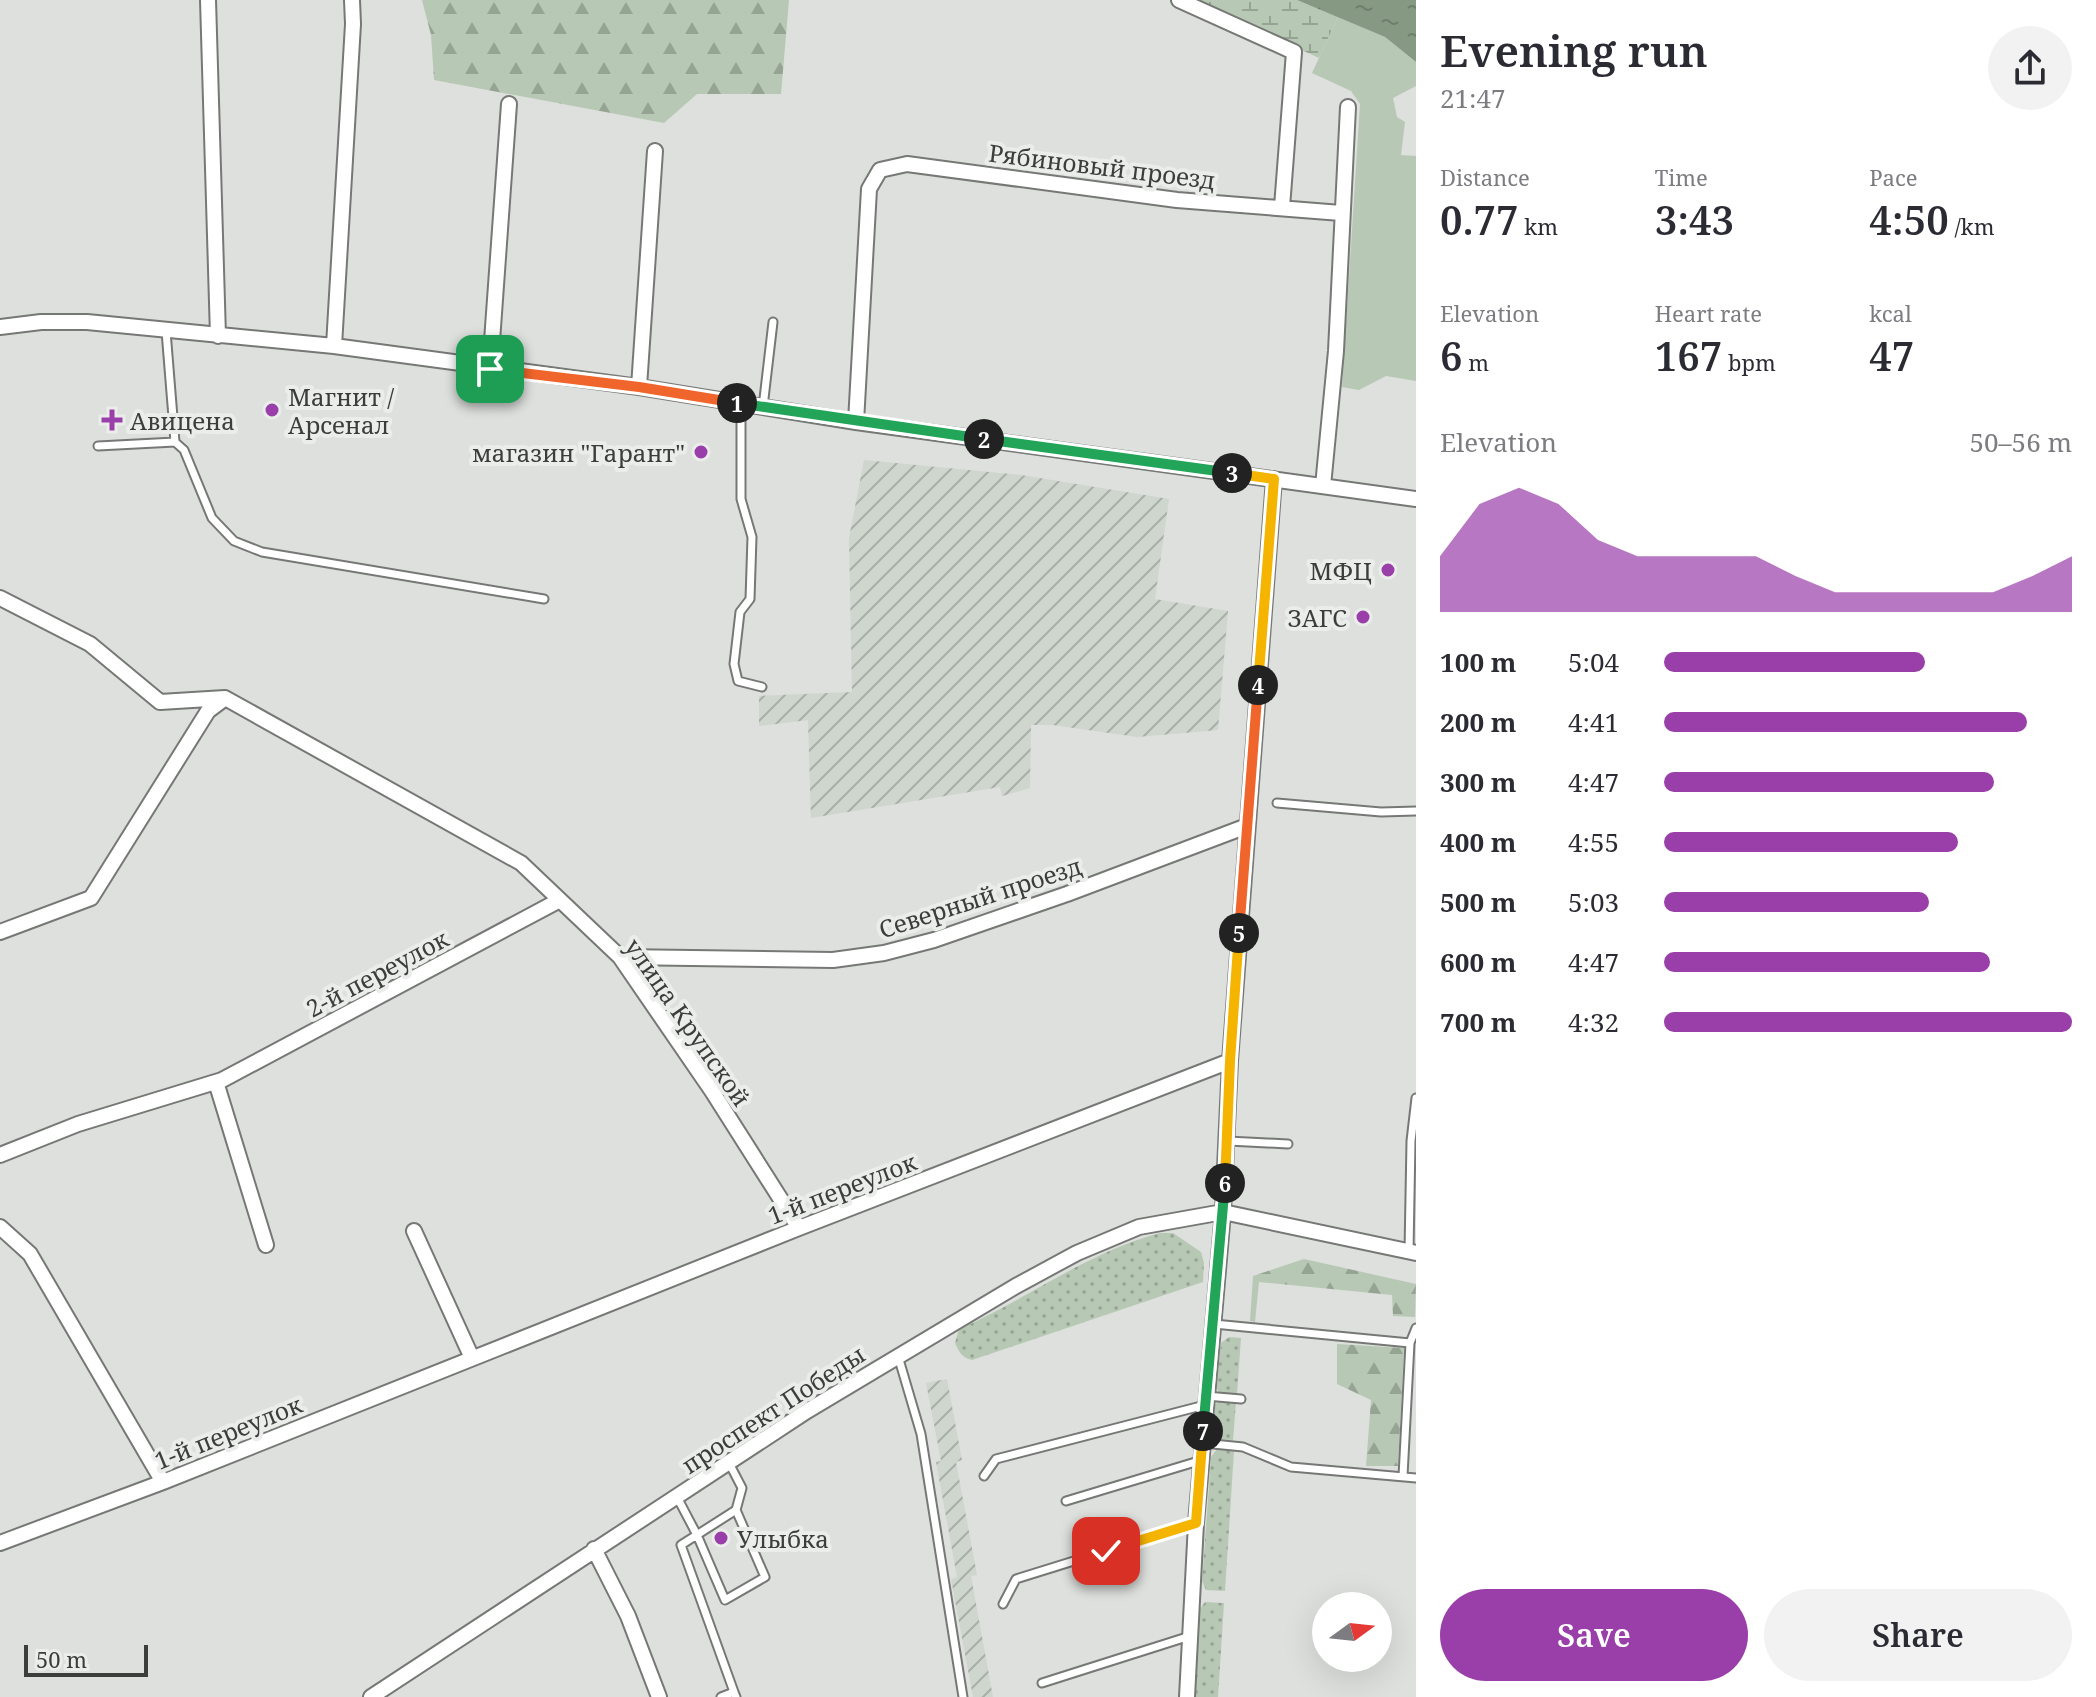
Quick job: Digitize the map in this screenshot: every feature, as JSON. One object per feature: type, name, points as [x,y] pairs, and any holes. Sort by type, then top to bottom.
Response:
[{"type":"street","points":[[208,0],[218,336]]},
{"type":"street","points":[[334,346],[352,0]]},
{"type":"street","points":[[1179,0],[1294,52],[1282,207]]},
{"type":"street","points":[[490,369],[509,104]]},
{"type":"street","points":[[1323,486],[1336,351],[1348,107]]},
{"type":"street","points":[[639,387],[655,151]]},
{"type":"street","name":"Рябиновый проезд","points":[[856,422],[869,189],[880,170],[907,164],[1177,200],[1341,213]]},
{"type":"street","points":[[0,327],[41,322],[87,322],[334,346],[1416,499]]},
{"type":"street","points":[[1187,1697],[1196,1523],[1223,1212],[1230,1061],[1274,479]]},
{"type":"street","points":[[0,598],[90,644],[160,702],[225,698]]},
{"type":"street","points":[[0,932],[91,898],[208,711],[225,698]]},
{"type":"street","name":"улица Крупской","points":[[225,698],[521,863],[620,957],[712,1091],[799,1228]]},
{"type":"street","name":"Северный проезд","points":[[620,957],[833,960],[884,953],[993,920],[1247,826]]},
{"type":"street","name":"2-й переулок","points":[[0,1155],[78,1124],[216,1082],[558,901]]},
{"type":"street","name":"1-й переулок","points":[[0,1543],[163,1482],[799,1228],[1230,1061]]},
{"type":"street","points":[[216,1082],[266,1245]]},
{"type":"street","points":[[1223,1212],[1412,1252]]},
{"type":"street","name":"проспект Победы","points":[[371,1697],[807,1411],[1077,1253],[1139,1227],[1223,1212]]},
{"type":"street","points":[[0,1227],[30,1254],[163,1482]]},
{"type":"street","points":[[414,1231],[472,1358]]},
{"type":"street","points":[[594,1549],[628,1616],[657,1696]]},
{"type":"lane","points":[[763,407],[773,322]]},
{"type":"lane","points":[[166,331],[175,442],[184,450],[212,518],[234,541],[262,552],[544,599]]},
{"type":"lane","points":[[741,404],[741,499],[752,537],[750,599],[740,612],[734,664],[738,681],[762,687]]},
{"type":"lane","points":[[98,446],[175,442]]},
{"type":"lane","points":[[1277,803],[1381,812],[1416,811]]},
{"type":"lane","points":[[1412,1252],[1411,1141],[1416,1098]]},
{"type":"lane","points":[[1228,1141],[1288,1144]]},
{"type":"lane","points":[[1213,1323],[1410,1343]]},
{"type":"lane","points":[[1403,1476],[1410,1343],[1416,1328]]},
{"type":"lane","points":[[898,1356],[921,1434],[963,1697]]},
{"type":"lane","points":[[984,1476],[996,1459],[1206,1400],[1241,1399]]},
{"type":"lane","points":[[1236,1446],[1238,1437]]},
{"type":"lane","points":[[1203,1443],[1236,1446],[1291,1467],[1416,1478]]},
{"type":"lane","points":[[1066,1501],[1202,1460]]},
{"type":"lane","points":[[677,1497],[725,1600],[765,1577],[736,1510],[742,1488],[729,1463]]},
{"type":"lane","points":[[721,1697],[735,1694],[681,1545],[736,1510]]},
{"type":"lane","points":[[1003,1604],[1016,1579],[1196,1523]]},
{"type":"lane","points":[[1042,1683],[1190,1636]]},
{"type":"shaded area","points":[[864,460],[1021,475],[1169,499],[1155,599],[1228,611],[1218,730],[1137,737],[1053,725],[1031,725],[1030,788],[1002,796],[1000,787],[811,818],[808,720],[759,726],[759,696],[852,692],[849,538]]},
{"type":"shaded area","points":[[947,1379],[962,1460],[956,1462],[977,1575],[971,1576],[993,1697],[973,1697],[951,1579],[957,1577],[936,1462],[941,1461],[926,1383]]},
{"type":"green space","points":[[422,0],[789,0],[781,94],[697,94],[664,123],[434,80],[431,35]]},
{"type":"green space","points":[[1193,0],[1297,0],[1338,17],[1319,58]]},
{"type":"green space","points":[[1338,17],[1385,37],[1416,62],[1416,86],[1393,98],[1397,117],[1405,122],[1401,155],[1416,156],[1416,381],[1386,376],[1359,390],[1342,387],[1360,104],[1351,91],[1312,73]]},
{"type":"green space","points":[[1160,1233],[1173,1233],[1201,1252],[1203,1282],[972,1360],[963,1356],[958,1349],[955,1343],[959,1329],[1108,1252]]},
{"type":"green space","points":[[1304,1259],[1416,1284],[1415,1317],[1393,1316],[1392,1295],[1259,1282],[1255,1322],[1250,1321],[1253,1276]]},
{"type":"green space","points":[[1229,1337],[1241,1338],[1237,1394],[1220,1393],[1216,1388],[1221,1343]]},
{"type":"green space","points":[[1337,1344],[1404,1348],[1398,1466],[1366,1466],[1371,1400],[1337,1384]]},
{"type":"green space","points":[[1220,1401],[1236,1402],[1233,1440],[1214,1439],[1215,1404]]},
{"type":"green space","points":[[1217,1449],[1234,1451],[1225,1591],[1206,1590],[1202,1581],[1211,1457]]},
{"type":"green space","points":[[1205,1602],[1224,1603],[1218,1697],[1195,1697],[1199,1610]]},
{"type":"water","points":[[1297,0],[1416,0],[1416,62],[1385,37]]},
{"type":"place","name":"Магнит / Арсенал","points":[[272,410]]},
{"type":"place","name":"Авицена","points":[[112,420]]},
{"type":"place","name":"магазин \"Гарант\"","points":[[701,452]]},
{"type":"place","name":"МФЦ","points":[[1388,570]]},
{"type":"place","name":"ЗАГС","points":[[1363,617]]},
{"type":"place","name":"Улыбка","points":[[721,1538]]},
{"type":"route","points":[[490,369],[639,387],[856,422],[1274,479],[1230,1061],[1223,1212],[1196,1523],[1106,1551]]}]
